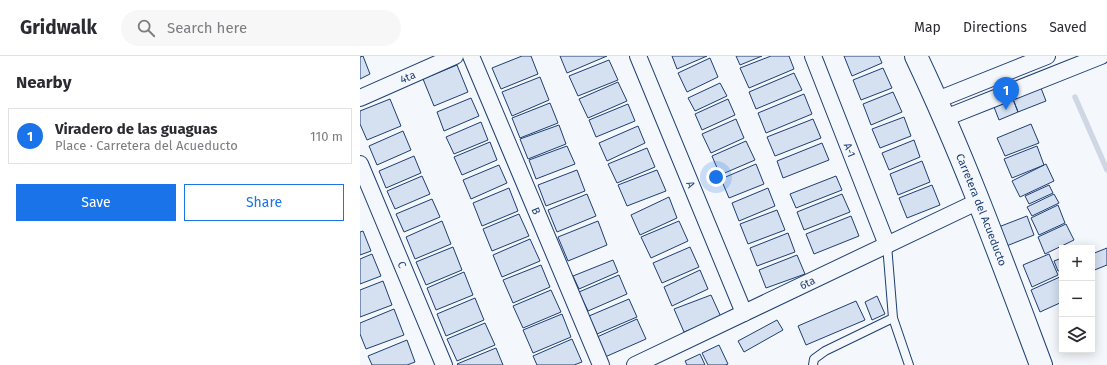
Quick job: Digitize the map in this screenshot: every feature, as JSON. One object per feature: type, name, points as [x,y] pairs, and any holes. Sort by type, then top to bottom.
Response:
[{"type":"street","name":"B","points":[[471,56],[602,365]]},
{"type":"street","name":"A","points":[[638,56],[744,313]]},
{"type":"street","name":"A-1","points":[[813,56],[887,245]]},
{"type":"street","name":"Carretera del Acueducto","points":[[916,56],[941,109],[979,201],[1041,365]]},
{"type":"street","points":[[941,109],[1047,56]]},
{"type":"street","points":[[941,109],[1101,56]]},
{"type":"street","name":"4ta","points":[[360,98],[452,57]]},
{"type":"street","name":"C","points":[[360,164],[444,365]]},
{"type":"street","name":"6ta","points":[[635,365],[979,201]]},
{"type":"lane","points":[[887,245],[893,318],[909,365]]},
{"type":"lane","points":[[813,365],[814,359],[826,350],[893,318]]},
{"type":"building","points":[[363,56],[370,74],[360,79],[360,57]]},
{"type":"building","points":[[522,56],[531,56],[538,74],[501,89],[492,68]]},
{"type":"building","points":[[560,56],[607,56],[567,73]]},
{"type":"building","points":[[672,56],[707,56],[677,69]]},
{"type":"building","points":[[736,56],[762,56],[740,65]]},
{"type":"building","points":[[771,56],[789,56],[794,69],[749,88],[740,68]]},
{"type":"building","points":[[844,56],[879,56],[882,63],[852,76]]},
{"type":"building","points":[[710,58],[718,77],[687,92],[678,73]]},
{"type":"building","points":[[609,60],[618,80],[578,96],[569,76]]},
{"type":"building","points":[[457,65],[468,92],[434,106],[423,79]]},
{"type":"building","points":[[883,68],[892,88],[861,100],[853,80]]},
{"type":"building","points":[[794,73],[802,90],[756,109],[749,92]]},
{"type":"building","points":[[540,77],[549,100],[512,116],[502,92]]},
{"type":"building","points":[[618,82],[627,101],[588,118],[579,99]]},
{"type":"building","points":[[720,83],[727,96],[695,111],[688,98]]},
{"type":"building","points":[[1041,88],[1046,101],[1018,112],[1013,99]]},
{"type":"building","points":[[893,92],[902,112],[871,125],[863,104]]},
{"type":"building","points":[[804,94],[812,114],[766,133],[758,113]]},
{"type":"building","points":[[471,98],[479,116],[444,131],[437,112]]},
{"type":"building","points":[[390,99],[401,126],[367,140],[360,124],[360,111]]},
{"type":"building","points":[[728,99],[735,115],[702,130],[695,114]]},
{"type":"building","points":[[1013,99],[1018,112],[999,120],[994,107]]},
{"type":"building","points":[[550,103],[558,123],[520,138],[512,118]]},
{"type":"building","points":[[628,104],[635,121],[596,137],[589,120]]},
{"type":"building","points":[[904,117],[911,136],[880,148],[872,129]]},
{"type":"building","points":[[736,119],[744,138],[711,153],[702,134]]},
{"type":"building","points":[[813,119],[821,138],[775,156],[767,137]]},
{"type":"building","points":[[481,122],[488,140],[454,154],[446,137]]},
{"type":"building","points":[[1031,124],[1039,143],[1005,156],[997,138]]},
{"type":"building","points":[[559,125],[566,144],[528,159],[520,139]]},
{"type":"building","points":[[638,126],[645,143],[607,161],[599,143]]},
{"type":"building","points":[[403,131],[411,150],[377,165],[369,146]]},
{"type":"building","points":[[914,140],[920,157],[889,170],[882,153]]},
{"type":"building","points":[[746,141],[755,160],[720,175],[712,156]]},
{"type":"building","points":[[490,142],[497,160],[462,175],[454,157]]},
{"type":"building","points":[[822,143],[829,160],[783,178],[777,161]]},
{"type":"building","points":[[567,146],[575,164],[536,179],[529,160]]},
{"type":"building","points":[[1037,146],[1044,165],[1012,178],[1004,159]]},
{"type":"building","points":[[647,148],[655,167],[617,183],[608,164]]},
{"type":"building","points":[[414,156],[421,173],[386,188],[379,171]]},
{"type":"building","points":[[922,161],[930,182],[898,195],[890,174]]},
{"type":"building","points":[[756,164],[764,184],[729,198],[721,179]]},
{"type":"building","points":[[1046,164],[1054,181],[1020,197],[1012,181]]},
{"type":"building","points":[[499,165],[507,183],[471,199],[463,180]]},
{"type":"building","points":[[577,170],[585,191],[546,206],[538,185]]},
{"type":"building","points":[[657,170],[666,191],[627,206],[618,185]]},
{"type":"building","points":[[422,176],[430,194],[395,209],[387,191]]},
{"type":"building","points":[[836,176],[842,190],[796,208],[790,194]]},
{"type":"building","points":[[932,185],[940,205],[907,218],[899,198]]},
{"type":"building","points":[[1049,185],[1053,193],[1029,204],[1025,196]]},
{"type":"building","points":[[509,188],[518,211],[482,226],[473,203]]},
{"type":"building","points":[[768,188],[775,206],[739,221],[732,203]]},
{"type":"building","points":[[587,194],[596,216],[557,232],[548,210]]},
{"type":"building","points":[[842,194],[850,212],[804,230],[797,212]]},
{"type":"building","points":[[1054,194],[1059,203],[1032,216],[1027,207]]},
{"type":"building","points":[[669,197],[677,218],[640,235],[631,215]]},
{"type":"building","points":[[432,199],[440,217],[404,232],[396,214]]},
{"type":"building","points":[[1058,205],[1065,223],[1039,235],[1031,218]]},
{"type":"building","points":[[777,210],[785,230],[748,244],[740,224]]},
{"type":"building","points":[[519,214],[529,236],[492,251],[483,229]]},
{"type":"building","points":[[851,216],[859,236],[814,254],[806,234]]},
{"type":"building","points":[[1027,216],[1034,235],[1004,247],[996,228]]},
{"type":"building","points":[[442,221],[451,244],[415,259],[406,237]]},
{"type":"building","points":[[598,221],[607,245],[568,261],[558,237]]},
{"type":"building","points":[[679,221],[688,241],[651,258],[641,237]]},
{"type":"building","points":[[1066,224],[1074,240],[1064,245],[1059,245],[1059,247],[1045,254],[1038,237]]},
{"type":"building","points":[[363,231],[371,251],[360,255],[360,232]]},
{"type":"building","points":[[788,233],[795,252],[757,266],[750,248]]},
{"type":"building","points":[[530,239],[540,261],[502,277],[493,255]]},
{"type":"building","points":[[453,247],[462,270],[426,285],[416,262]]},
{"type":"building","points":[[690,247],[699,267],[662,283],[653,263]]},
{"type":"building","points":[[1107,248],[1107,265],[1095,270],[1095,253]]},
{"type":"building","points":[[372,254],[381,276],[360,284],[360,259]]},
{"type":"building","points":[[1049,254],[1058,275],[1032,287],[1023,265]]},
{"type":"building","points":[[797,255],[805,274],[766,288],[759,270]]},
{"type":"building","points":[[1059,259],[1059,271],[1058,271],[1054,261]]},
{"type":"building","points":[[613,260],[618,272],[579,289],[573,276]]},
{"type":"building","points":[[541,265],[550,287],[513,303],[503,280]]},
{"type":"building","points":[[700,270],[708,289],[672,306],[664,287]]},
{"type":"building","points":[[464,272],[473,295],[436,310],[427,288]]},
{"type":"building","points":[[619,275],[627,294],[588,311],[579,292]]},
{"type":"building","points":[[1059,277],[1059,303],[1040,312],[1031,290]]},
{"type":"building","points":[[383,281],[392,305],[360,317],[360,290]]},
{"type":"building","points":[[551,290],[561,312],[523,328],[513,306]]},
{"type":"building","points":[[711,295],[721,317],[684,332],[674,309]]},
{"type":"building","points":[[877,296],[885,314],[872,320],[865,302]]},
{"type":"building","points":[[475,298],[484,320],[446,336],[437,314]]},
{"type":"building","points":[[629,299],[637,317],[597,334],[589,316]]},
{"type":"building","points":[[856,301],[865,320],[806,345],[798,326]]},
{"type":"building","points":[[394,309],[404,335],[366,349],[360,334],[360,323]]},
{"type":"building","points":[[562,314],[571,337],[533,353],[523,330]]},
{"type":"building","points":[[637,319],[646,339],[605,357],[597,337]]},
{"type":"building","points":[[777,320],[783,330],[744,352],[738,341]]},
{"type":"building","points":[[485,323],[495,345],[457,361],[447,339]]},
{"type":"building","points":[[572,339],[582,362],[574,365],[537,365],[533,356]]},
{"type":"building","points":[[407,340],[415,362],[407,365],[372,365],[368,356]]},
{"type":"building","points":[[719,345],[728,364],[708,365],[702,353]]},
{"type":"building","points":[[496,348],[503,365],[457,364]]},
{"type":"building","points":[[700,354],[705,365],[687,365],[685,361]]},
{"type":"waterway","points":[[1075,97],[1107,170]]},
{"type":"place","name":"Viradero de las guaguas","points":[[1006,110]]}]
